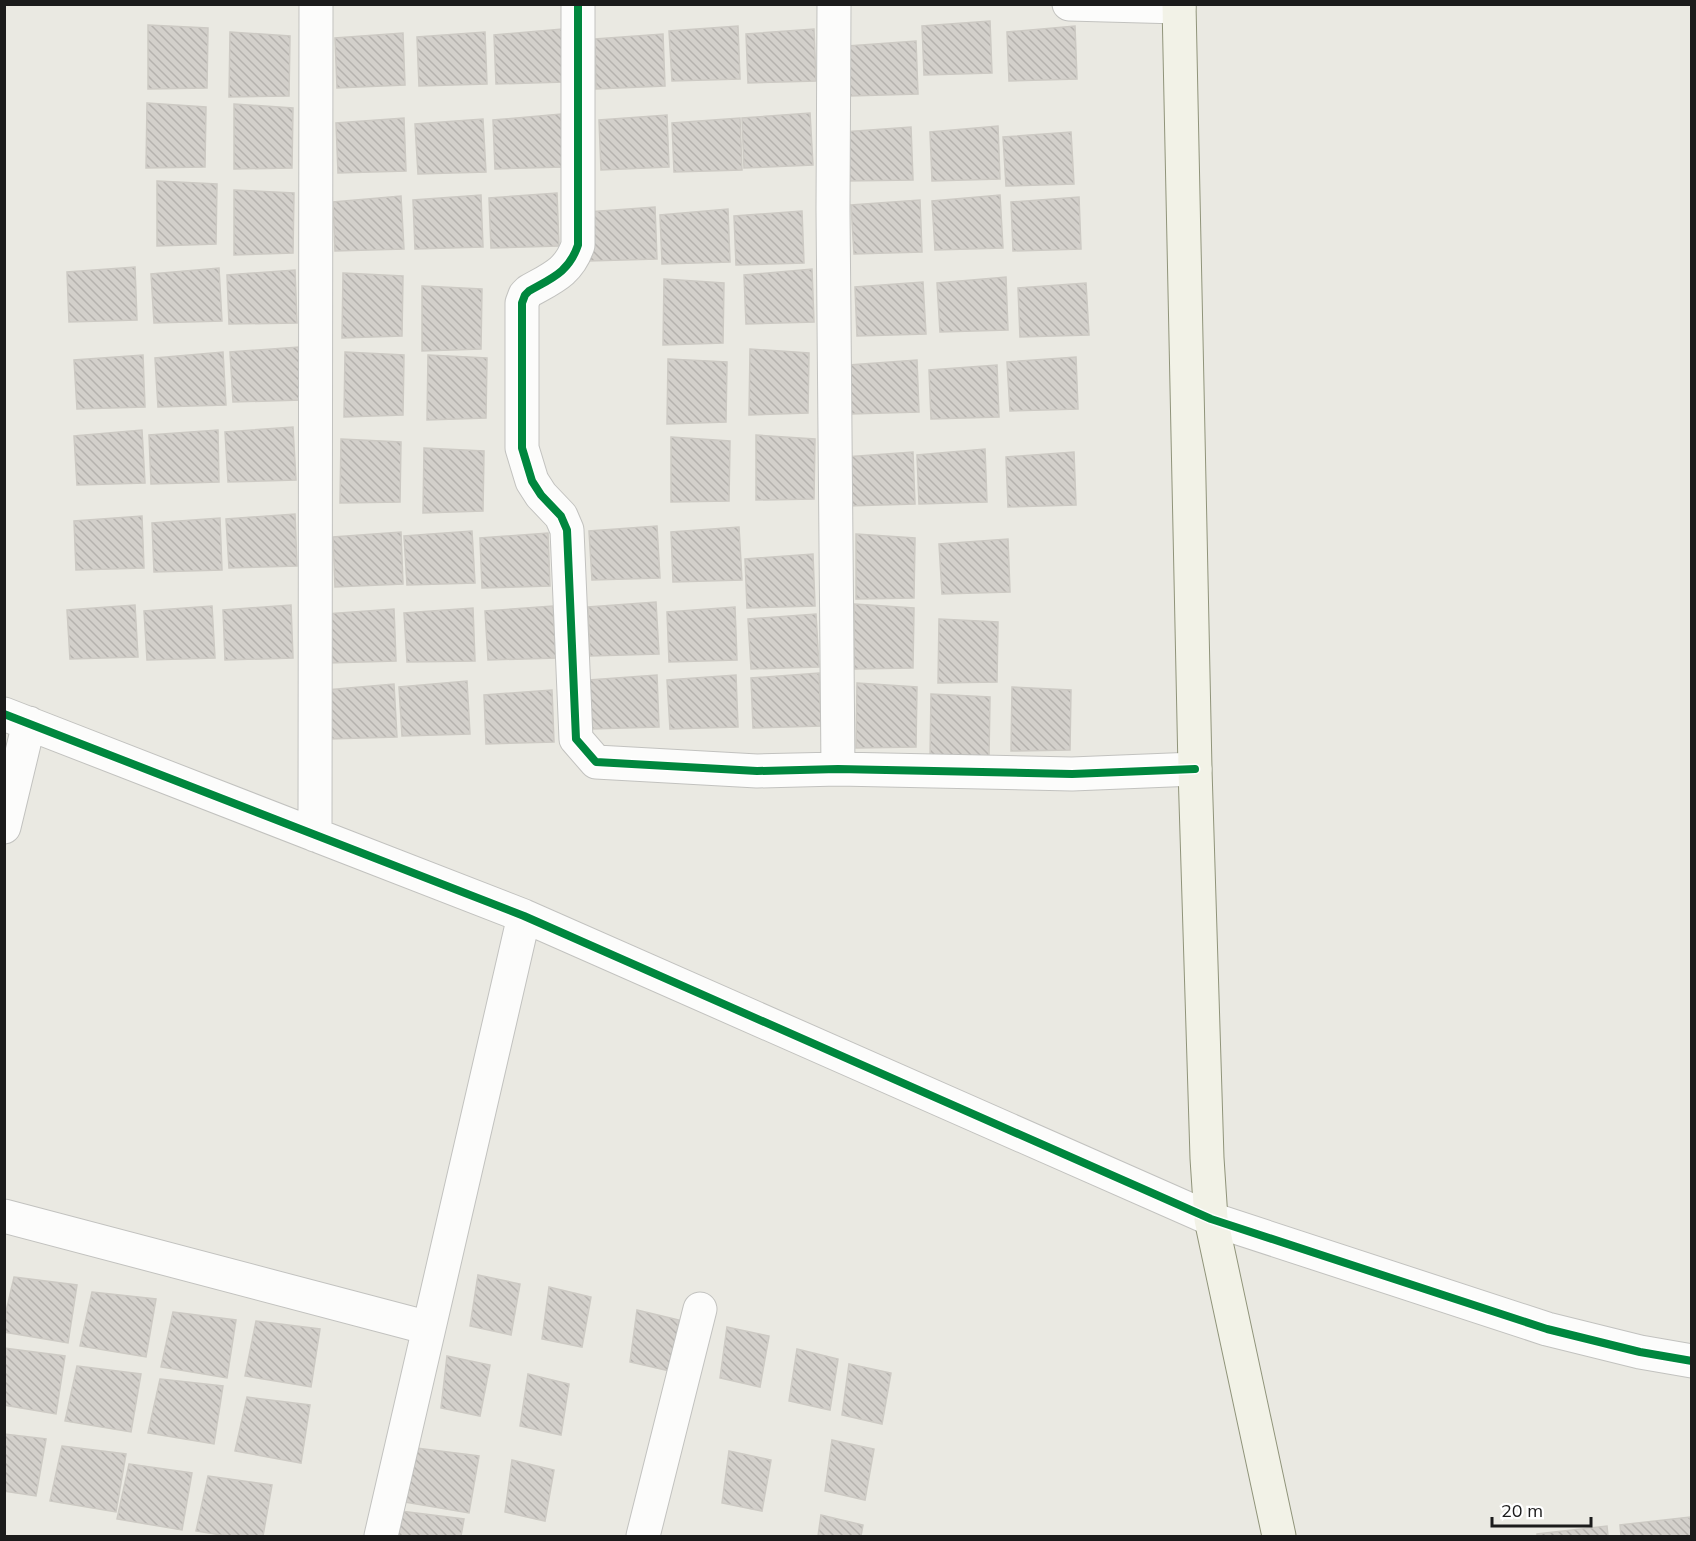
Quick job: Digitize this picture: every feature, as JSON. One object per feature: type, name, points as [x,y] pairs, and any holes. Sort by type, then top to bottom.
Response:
[{"type":"main road","points":[[1179,6],[1195,769],[1211,1219],[1279,1536]]},
{"type":"street","points":[[315,835],[316,4]]},
{"type":"street","points":[[578,4],[578,245],[574,259],[565,268],[529,291],[522,303],[522,448],[532,482],[561,516],[567,530],[576,739],[596,762],[757,771],[838,769],[1072,774],[1195,769]]},
{"type":"street","points":[[834,4],[833,209],[838,769]]},
{"type":"street","points":[[1069,4],[1179,6]]},
{"type":"street","points":[[4,826],[17,718],[524,916],[1211,1219],[1547,1329],[1640,1352],[1692,1361]]},
{"type":"street","points":[[381,1536],[524,916]]},
{"type":"street","points":[[4,1216],[429,1328]]},
{"type":"street","points":[[643,1536],[700,1310]]},
{"type":"building","points":[[990,21],[992,73],[924,75],[922,26]]},
{"type":"building","points":[[148,25],[208,28],[207,88],[148,89]]},
{"type":"building","points":[[738,26],[740,79],[672,81],[669,31]]},
{"type":"building","points":[[1075,26],[1077,79],[1009,81],[1007,32]]},
{"type":"building","points":[[562,29],[564,82],[496,84],[494,35]]},
{"type":"building","points":[[814,29],[816,81],[748,83],[746,34]]},
{"type":"building","points":[[230,32],[290,36],[289,96],[229,97]]},
{"type":"building","points":[[485,32],[487,84],[419,86],[417,37]]},
{"type":"building","points":[[403,33],[405,85],[337,88],[335,38]]},
{"type":"building","points":[[663,34],[665,86],[596,89],[595,39]]},
{"type":"building","points":[[916,41],[918,94],[850,96],[848,46]]},
{"type":"building","points":[[147,103],[206,107],[205,167],[146,168]]},
{"type":"building","points":[[234,104],[293,108],[292,168],[234,169]]},
{"type":"building","points":[[810,113],[813,165],[744,168],[742,118]]},
{"type":"building","points":[[561,114],[563,167],[495,169],[493,120]]},
{"type":"building","points":[[667,115],[669,167],[601,170],[599,120]]},
{"type":"building","points":[[404,118],[406,171],[338,173],[336,123]]},
{"type":"building","points":[[740,118],[742,170],[674,172],[672,123]]},
{"type":"building","points":[[483,119],[486,172],[418,174],[415,124]]},
{"type":"building","points":[[998,126],[1000,179],[932,181],[930,132]]},
{"type":"building","points":[[911,127],[913,180],[845,181],[843,132]]},
{"type":"building","points":[[1071,132],[1074,184],[1006,186],[1003,137]]},
{"type":"building","points":[[157,181],[217,184],[216,244],[157,246]]},
{"type":"building","points":[[234,190],[294,193],[293,253],[234,255]]},
{"type":"building","points":[[557,193],[559,246],[491,248],[489,198]]},
{"type":"building","points":[[481,195],[483,247],[415,249],[413,200]]},
{"type":"building","points":[[1000,195],[1003,248],[935,250],[932,201]]},
{"type":"building","points":[[401,196],[404,249],[335,251],[333,202]]},
{"type":"building","points":[[1079,197],[1081,249],[1013,251],[1011,202]]},
{"type":"building","points":[[920,200],[922,252],[854,254],[851,205]]},
{"type":"building","points":[[655,207],[657,259],[589,261],[587,212]]},
{"type":"building","points":[[728,209],[730,262],[662,264],[660,215]]},
{"type":"building","points":[[802,211],[804,263],[736,265],[734,216]]},
{"type":"building","points":[[135,267],[137,320],[69,322],[67,272]]},
{"type":"building","points":[[219,268],[222,321],[154,323],[151,274]]},
{"type":"building","points":[[812,269],[814,322],[746,324],[744,275]]},
{"type":"building","points":[[295,270],[297,323],[229,324],[227,275]]},
{"type":"building","points":[[343,273],[403,276],[402,336],[342,338]]},
{"type":"building","points":[[1006,277],[1008,330],[940,332],[937,283]]},
{"type":"building","points":[[664,279],[724,283],[723,343],[663,345]]},
{"type":"building","points":[[923,282],[926,334],[857,336],[855,287]]},
{"type":"building","points":[[1086,283],[1089,335],[1020,337],[1018,288]]},
{"type":"building","points":[[422,286],[482,289],[481,349],[422,351]]},
{"type":"building","points":[[299,347],[301,400],[233,402],[230,352]]},
{"type":"building","points":[[750,349],[809,353],[808,413],[749,415]]},
{"type":"building","points":[[223,352],[226,405],[158,407],[155,358]]},
{"type":"building","points":[[345,352],[404,355],[403,415],[344,417]]},
{"type":"building","points":[[143,355],[145,407],[77,409],[74,360]]},
{"type":"building","points":[[428,355],[487,358],[486,418],[427,420]]},
{"type":"building","points":[[1076,357],[1078,409],[1010,411],[1007,362]]},
{"type":"building","points":[[668,359],[727,362],[726,422],[667,424]]},
{"type":"building","points":[[917,360],[919,412],[851,414],[849,365]]},
{"type":"building","points":[[997,365],[999,417],[931,419],[929,370]]},
{"type":"building","points":[[293,427],[296,480],[228,482],[225,432]]},
{"type":"building","points":[[142,430],[145,483],[77,485],[74,436]]},
{"type":"building","points":[[218,430],[219,482],[151,484],[149,435]]},
{"type":"building","points":[[756,435],[815,439],[814,499],[756,500]]},
{"type":"building","points":[[671,437],[730,441],[729,501],[671,502]]},
{"type":"building","points":[[341,439],[401,442],[400,502],[340,503]]},
{"type":"building","points":[[424,448],[484,451],[483,511],[423,513]]},
{"type":"building","points":[[985,449],[987,502],[919,504],[917,455]]},
{"type":"building","points":[[913,452],[915,504],[847,506],[845,457]]},
{"type":"building","points":[[1074,452],[1076,505],[1008,507],[1006,457]]},
{"type":"building","points":[[295,514],[297,566],[229,568],[226,519]]},
{"type":"building","points":[[142,516],[144,568],[76,570],[74,521]]},
{"type":"building","points":[[220,518],[222,570],[154,572],[152,523]]},
{"type":"building","points":[[657,526],[660,578],[592,580],[589,531]]},
{"type":"building","points":[[739,527],[742,580],[673,582],[671,532]]},
{"type":"building","points":[[472,531],[475,583],[407,585],[404,536]]},
{"type":"building","points":[[401,532],[403,584],[335,587],[333,537]]},
{"type":"building","points":[[548,533],[550,586],[482,588],[480,538]]},
{"type":"building","points":[[856,534],[915,538],[914,598],[856,599]]},
{"type":"building","points":[[1008,539],[1010,592],[942,594],[939,544]]},
{"type":"building","points":[[813,554],[815,606],[747,608],[745,559]]},
{"type":"building","points":[[656,602],[659,654],[590,656],[588,607]]},
{"type":"building","points":[[854,604],[914,608],[913,668],[854,669]]},
{"type":"building","points":[[135,605],[138,657],[70,659],[67,610]]},
{"type":"building","points":[[291,605],[293,658],[225,660],[223,610]]},
{"type":"building","points":[[212,606],[215,658],[147,660],[144,611]]},
{"type":"building","points":[[553,606],[556,658],[488,660],[485,611]]},
{"type":"building","points":[[735,607],[737,660],[669,662],[667,612]]},
{"type":"building","points":[[473,608],[475,661],[407,662],[404,613]]},
{"type":"building","points":[[394,609],[396,661],[328,663],[326,614]]},
{"type":"building","points":[[816,614],[819,667],[751,669],[748,619]]},
{"type":"building","points":[[939,619],[998,622],[997,682],[938,683]]},
{"type":"building","points":[[819,673],[821,726],[753,728],[751,678]]},
{"type":"building","points":[[657,675],[659,727],[591,729],[589,680]]},
{"type":"building","points":[[736,675],[738,727],[670,729],[667,680]]},
{"type":"building","points":[[467,681],[470,734],[402,736],[399,687]]},
{"type":"building","points":[[857,683],[917,687],[916,747],[856,748]]},
{"type":"building","points":[[394,684],[397,737],[329,739],[326,690]]},
{"type":"building","points":[[1012,687],[1071,690],[1070,750],[1011,751]]},
{"type":"building","points":[[552,690],[554,742],[486,744],[484,695]]},
{"type":"building","points":[[931,694],[990,697],[989,757],[930,759]]},
{"type":"building","points":[[478,1275],[520,1284],[511,1335],[470,1326]]},
{"type":"building","points":[[14,1277],[77,1285],[68,1343],[4,1332],[4,1320]]},
{"type":"building","points":[[549,1287],[591,1297],[582,1347],[542,1339]]},
{"type":"building","points":[[92,1292],[156,1299],[146,1357],[80,1346]]},
{"type":"building","points":[[637,1310],[679,1320],[670,1371],[630,1362]]},
{"type":"building","points":[[173,1312],[236,1320],[227,1378],[161,1367]]},
{"type":"building","points":[[256,1321],[320,1329],[311,1387],[245,1376]]},
{"type":"building","points":[[727,1327],[769,1336],[760,1387],[720,1378]]},
{"type":"building","points":[[4,1348],[65,1356],[56,1414],[4,1405]]},
{"type":"building","points":[[797,1349],[838,1359],[830,1410],[789,1401]]},
{"type":"building","points":[[447,1356],[490,1365],[480,1416],[441,1408]]},
{"type":"building","points":[[849,1364],[891,1373],[882,1424],[842,1415]]},
{"type":"building","points":[[77,1366],[141,1374],[131,1432],[65,1421]]},
{"type":"building","points":[[528,1374],[569,1384],[561,1435],[520,1426]]},
{"type":"building","points":[[160,1379],[223,1386],[214,1444],[148,1433]]},
{"type":"building","points":[[247,1397],[310,1405],[301,1463],[235,1451]]},
{"type":"building","points":[[4,1434],[46,1439],[36,1496],[4,1491]]},
{"type":"building","points":[[832,1440],[874,1449],[865,1500],[825,1491]]},
{"type":"building","points":[[62,1446],[126,1454],[116,1512],[50,1501]]},
{"type":"building","points":[[416,1448],[479,1456],[469,1513],[404,1502]]},
{"type":"building","points":[[729,1451],[771,1460],[762,1511],[722,1503]]},
{"type":"building","points":[[512,1460],[554,1470],[545,1521],[505,1512]]},
{"type":"building","points":[[129,1464],[192,1473],[182,1530],[117,1519]]},
{"type":"building","points":[[208,1476],[272,1485],[263,1536],[227,1536],[196,1531]]},
{"type":"building","points":[[400,1511],[464,1519],[461,1536],[395,1536]]},
{"type":"building","points":[[821,1515],[863,1525],[861,1536],[818,1536]]},
{"type":"building","points":[[1690,1517],[1692,1536],[1621,1536],[1620,1525]]},
{"type":"building","points":[[1607,1526],[1608,1536],[1537,1536],[1537,1534]]},
{"type":"cycle path","points":[[578,4],[578,245],[565,268],[529,291],[522,303],[522,448],[532,481],[541,495],[561,516],[567,530],[576,739],[596,762],[757,771],[838,769],[1072,774],[1195,769]]},
{"type":"cycle path","points":[[4,714],[524,916],[1211,1219],[1547,1329],[1640,1352],[1692,1361]]}]
